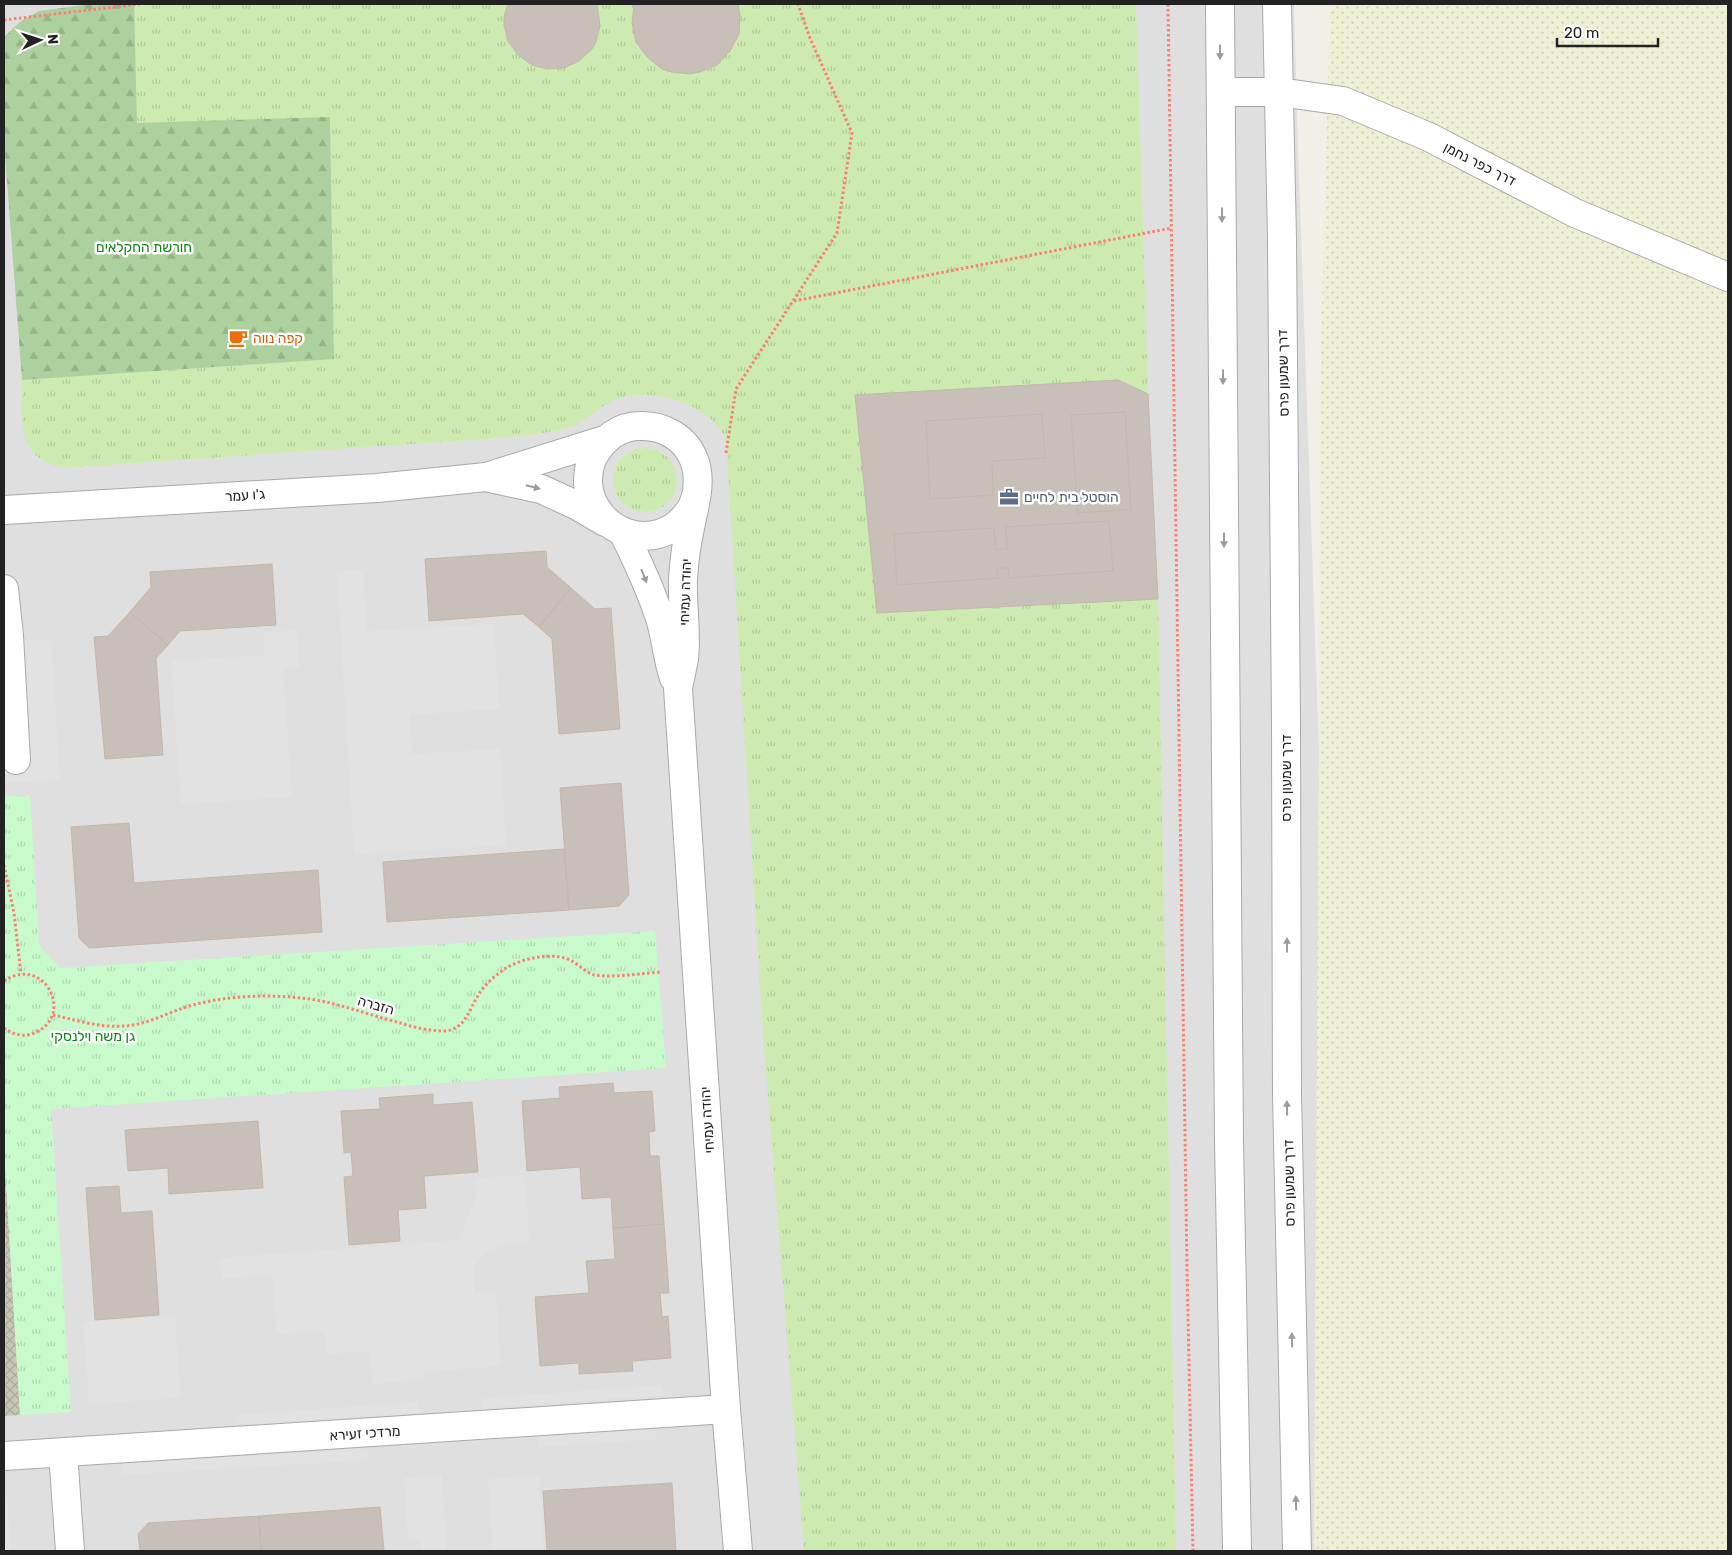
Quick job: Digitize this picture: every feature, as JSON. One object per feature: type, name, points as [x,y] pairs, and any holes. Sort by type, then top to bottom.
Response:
[{"type":"street","points":[[1220,4],[1229,1142],[1237,1551]]},
{"type":"street","name":"דרך שמעון פרס","points":[[1277,4],[1286,716],[1287,1095],[1297,1551]]},
{"type":"street","name":"דרך כפר נחמן","points":[[1221,92],[1279,92],[1344,101],[1429,137],[1575,213],[1728,277]]},
{"type":"street","points":[[633,426],[651,426],[669,432],[684,443],[694,459],[697,487],[688,513],[674,526],[658,534],[641,536],[615,528],[596,510],[589,494],[588,476],[592,459],[604,440],[615,432],[633,426]]},
{"type":"street","name":"ג'ו עמר","points":[[4,510],[376,488],[486,477],[604,440]]},
{"type":"street","name":"ג'ו עמר","points":[[486,477],[541,489],[576,505],[615,528]]},
{"type":"street","name":"יהודה עמיחי","points":[[697,487],[684,572],[684,657],[678,688],[726,1409],[738,1551]]},
{"type":"street","name":"יהודה עמיחי","points":[[615,528],[639,563],[660,619],[668,660],[678,688]]},
{"type":"street","points":[[4,589],[9,636],[16,760]]},
{"type":"street","name":"מרדכי זעירא","points":[[4,1456],[726,1409]]},
{"type":"street","points":[[62,1453],[70,1551]]},
{"type":"path","points":[[4,20],[140,4]]},
{"type":"path","points":[[697,487],[723,474],[736,389],[837,234],[852,133],[810,38],[798,4]]},
{"type":"path","points":[[1168,4],[1193,1551]]},
{"type":"path","points":[[793,301],[1172,228]]},
{"type":"path","points":[[4,865],[14,913],[20,974]]},
{"type":"path","name":"הזברה","points":[[53,1015],[103,1026],[124,1026],[140,1024],[208,1001],[235,998],[301,998],[346,1007],[419,1028],[445,1030],[456,1028],[463,1024],[480,992],[506,968],[524,961],[554,956],[570,960],[592,974],[605,976],[662,972]]},
{"type":"path","points":[[4,981],[20,974],[31,975],[41,979],[53,995],[54,1005],[53,1015],[48,1024],[41,1030],[22,1036],[12,1034],[4,1028]]},
{"type":"shaded area","points":[[4,4],[1294,4],[1347,1551],[4,1551]]},
{"type":"shaded area","points":[[1330,4],[1728,4],[1728,1551],[1314,1551],[1321,347]]},
{"type":"shaded area","points":[[363,570],[367,631],[494,624],[499,709],[410,715],[412,754],[500,749],[506,845],[354,854],[337,571]]},
{"type":"shaded area","points":[[297,630],[299,667],[283,668],[292,797],[181,804],[171,661],[265,655],[263,632]]},
{"type":"shaded area","points":[[51,639],[60,780],[4,783],[4,642]]},
{"type":"shaded area","points":[[4,1149],[20,1415],[4,1416]]},
{"type":"shaded area","points":[[524,1175],[530,1243],[505,1245],[484,1254],[473,1269],[475,1293],[496,1291],[501,1366],[425,1372],[425,1379],[372,1384],[370,1351],[327,1354],[325,1331],[277,1334],[272,1275],[221,1279],[220,1258],[458,1240],[476,1199],[475,1178]]},
{"type":"shaded area","points":[[175,1316],[181,1398],[89,1404],[83,1322]]},
{"type":"shaded area","points":[[662,1385],[663,1395],[483,1408],[483,1398]]},
{"type":"shaded area","points":[[418,1402],[419,1412],[236,1425],[235,1415]]},
{"type":"shaded area","points":[[655,1428],[656,1439],[539,1447],[538,1435]]},
{"type":"shaded area","points":[[367,1449],[368,1460],[122,1475],[122,1464]]},
{"type":"shaded area","points":[[442,1475],[447,1551],[422,1551],[421,1540],[408,1540],[404,1478]]},
{"type":"shaded area","points":[[539,1475],[544,1551],[493,1551],[488,1479]]},
{"type":"shaded area","points":[[4,1499],[7,1499],[11,1551],[4,1551]]},
{"type":"green space","name":"חורשת החקלאים","points":[[91,4],[134,4],[137,123],[330,117],[334,359],[22,380],[4,142],[4,37],[20,22],[39,11]]},
{"type":"green space","points":[[134,4],[1136,4],[1148,394],[1118,380],[855,395],[877,613],[1158,599],[1176,1551],[804,1551],[763,1034],[726,440],[719,428],[709,418],[697,409],[682,402],[651,395],[636,395],[615,400],[573,426],[551,432],[512,437],[63,468],[47,462],[36,455],[28,446],[22,423],[22,380],[334,359],[330,118],[136,123]]},
{"type":"green space","points":[[645,448],[663,453],[668,457],[672,462],[677,480],[672,498],[668,503],[663,507],[645,512],[627,507],[622,503],[618,498],[613,480],[618,462],[622,457],[627,453]]},
{"type":"green space","name":"גן משה וילנסקי","points":[[30,795],[39,945],[60,968],[655,931],[666,1068],[51,1109],[71,1412],[20,1415],[4,1149],[4,796]]},
{"type":"building","points":[[508,4],[597,4],[600,26],[596,42],[592,49],[579,61],[564,68],[547,69],[532,65],[518,55],[508,41],[504,16]]},
{"type":"building","points":[[634,4],[738,4],[740,15],[739,34],[730,51],[717,65],[690,74],[671,72],[662,69],[647,57],[636,42],[632,23]]},
{"type":"building","name":"הוסטל בית לחיים","points":[[1118,380],[1148,394],[1158,599],[877,613],[855,395]]},
{"type":"building","points":[[1125,412],[1131,509],[1078,513],[1071,415]]},
{"type":"building","points":[[1042,414],[1045,458],[992,461],[993,495],[930,499],[926,421]]},
{"type":"building","points":[[1109,521],[1113,571],[1009,578],[1008,568],[997,568],[998,578],[897,585],[894,534],[994,528],[996,550],[1007,549],[1006,527]]},
{"type":"building","points":[[546,551],[547,567],[571,588],[539,627],[523,614],[429,621],[425,559]]},
{"type":"building","points":[[272,564],[276,625],[180,631],[168,645],[130,612],[151,587],[150,572]]},
{"type":"building","points":[[571,588],[595,609],[611,608],[620,729],[559,734],[552,639],[539,627]]},
{"type":"building","points":[[130,612],[168,645],[156,658],[163,755],[105,759],[94,637],[108,636]]},
{"type":"building","points":[[621,783],[629,895],[619,906],[569,910],[560,788]]},
{"type":"building","points":[[129,823],[134,883],[318,870],[322,932],[89,948],[79,938],[71,827]]},
{"type":"building","points":[[564,849],[569,910],[387,922],[383,862]]},
{"type":"building","points":[[613,1083],[614,1093],[652,1091],[655,1131],[649,1132],[650,1156],[659,1156],[664,1224],[613,1228],[611,1197],[582,1199],[580,1167],[527,1171],[522,1101],[560,1098],[559,1087]]},
{"type":"building","points":[[433,1094],[433,1105],[472,1102],[478,1172],[424,1176],[426,1208],[398,1210],[400,1241],[349,1245],[344,1177],[353,1176],[351,1152],[344,1153],[341,1111],[380,1109],[379,1098]]},
{"type":"building","points":[[258,1121],[263,1188],[169,1194],[168,1168],[128,1171],[125,1130]]},
{"type":"building","points":[[119,1186],[121,1213],[152,1211],[159,1315],[95,1320],[86,1188]]},
{"type":"building","points":[[664,1224],[669,1293],[660,1293],[662,1317],[668,1316],[671,1358],[632,1361],[633,1371],[579,1374],[579,1363],[540,1366],[535,1297],[589,1293],[586,1261],[615,1259],[613,1228]]},
{"type":"building","points":[[672,1483],[676,1551],[547,1551],[543,1491]]},
{"type":"building","points":[[380,1507],[384,1551],[261,1551],[259,1516]]},
{"type":"building","points":[[259,1516],[261,1551],[140,1551],[138,1534],[148,1523]]},
{"type":"place","name":"קפה נווה","points":[[238,338]]},
{"type":"place","name":"הוסטל בית לחיים","points":[[1009,497]]}]
